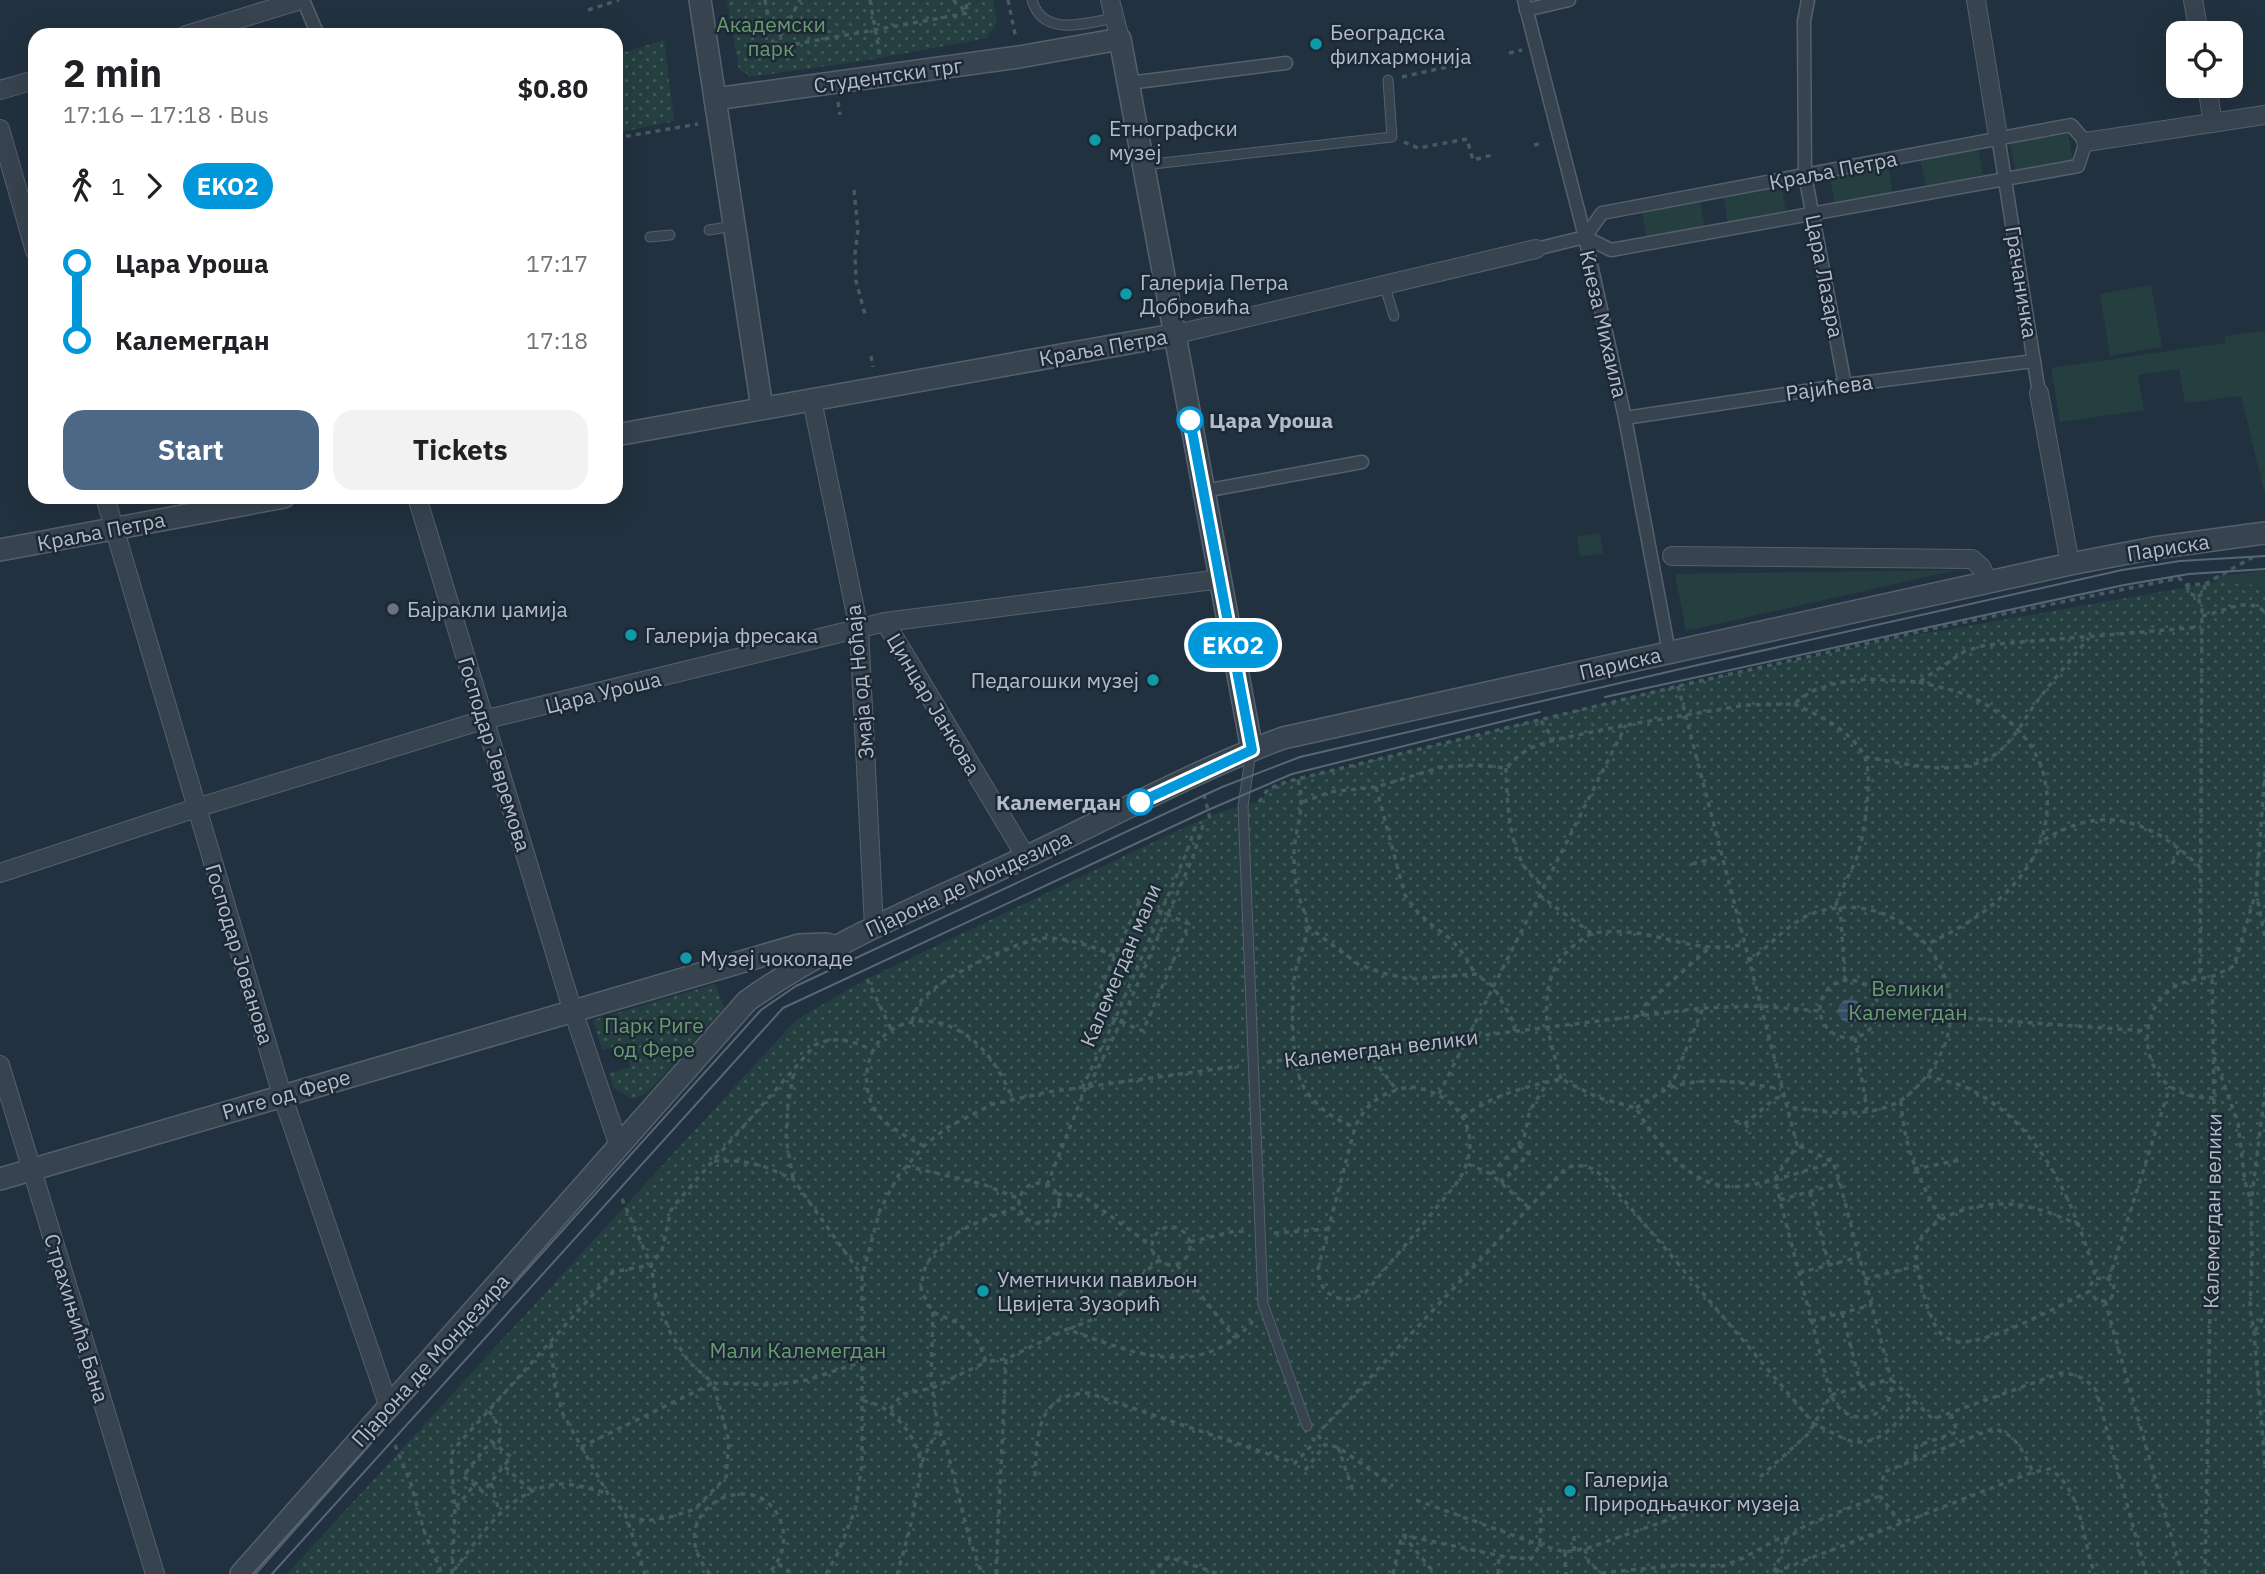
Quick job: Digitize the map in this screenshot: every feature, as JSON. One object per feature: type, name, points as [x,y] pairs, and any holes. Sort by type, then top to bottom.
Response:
[{"type":"street","points":[[204,28],[265,5],[302,0],[315,28]]},
{"type":"street","points":[[699,0],[762,408]]},
{"type":"street","points":[[1110,0],[1129,83],[1173,335],[1252,750]]},
{"type":"street","points":[[1525,5],[1569,0]]},
{"type":"street","name":"Цара Лазара","points":[[1808,0],[1804,21],[1805,175],[1845,384]]},
{"type":"street","name":"Грачаничка","points":[[1976,0],[2039,393],[2070,564]]},
{"type":"street","points":[[2193,0],[2197,21]]},
{"type":"street","name":"Кнеза Михаила","points":[[1525,5],[1585,237],[1625,418],[1669,652]]},
{"type":"street","name":"Студентски трг","points":[[715,99],[1019,57],[1120,39]]},
{"type":"street","points":[[1129,83],[1286,63]]},
{"type":"street","points":[[0,90],[28,82]]},
{"type":"street","points":[[2209,98],[2213,123]]},
{"type":"street","points":[[2086,142],[2265,115]]},
{"type":"street","name":"Краља Петра","points":[[623,434],[1173,335],[1585,237],[1611,250],[2078,166],[2086,142],[2071,125],[1998,134],[1805,175],[1602,213],[1585,237]]},
{"type":"street","points":[[0,129],[28,227]]},
{"type":"street","name":"Рајићева","points":[[1625,418],[1845,384],[2034,361]]},
{"type":"street","name":"Змаја од Ноћаја","points":[[811,400],[859,629],[874,926]]},
{"type":"street","points":[[1204,491],[1362,462]]},
{"type":"street","name":"Господар Јованова","points":[[107,504],[282,1095],[389,1407]]},
{"type":"street","name":"Краља Петра","points":[[0,550],[247,504]]},
{"type":"street","name":"Господар Јевремова","points":[[419,504],[573,1010]]},
{"type":"street","name":"Париска","points":[[1252,750],[1283,738],[2070,564],[2154,548],[2265,533]]},
{"type":"street","points":[[2239,536],[2259,548]]},
{"type":"street","points":[[1672,556],[1972,559],[1981,567],[1989,583]]},
{"type":"street","name":"Цара Уроша","points":[[0,873],[196,808],[483,720],[885,622],[1221,579]]},
{"type":"street","name":"Цинцар Јанкова","points":[[885,622],[1026,857]]},
{"type":"street","name":"Пјарона де Мондезира","points":[[241,1574],[747,1001],[776,980],[874,926],[1252,750]]},
{"type":"street","points":[[619,1146],[573,1010],[799,945],[815,943],[837,947]]},
{"type":"street","name":"Риге од Фере","points":[[0,1179],[573,1010]]},
{"type":"street","name":"Страхињића Бана","points":[[0,1065],[159,1573]]},
{"type":"lane","points":[[1032,0],[1038,15],[1052,24],[1115,18]]},
{"type":"lane","points":[[1144,165],[1392,137],[1388,80]]},
{"type":"lane","points":[[709,230],[734,226]]},
{"type":"lane","points":[[650,237],[670,235]]},
{"type":"lane","points":[[1384,284],[1394,316]]},
{"type":"lane","name":"Калемегдан велики","points":[[1252,750],[1243,806],[1254,1064]]},
{"type":"lane","points":[[1254,1064],[1263,1304],[1307,1426]]},
{"type":"path","points":[[588,10],[619,0]]},
{"type":"path","points":[[765,0],[775,48]]},
{"type":"path","points":[[775,48],[800,0]]},
{"type":"path","points":[[870,0],[881,62]]},
{"type":"path","points":[[953,0],[968,12]]},
{"type":"path","points":[[965,0],[968,12]]},
{"type":"path","points":[[1008,0],[1017,45]]},
{"type":"path","points":[[775,48],[968,12]]},
{"type":"path","points":[[1388,80],[1465,63]]},
{"type":"path","points":[[623,137],[698,124]]},
{"type":"path","points":[[1418,148],[1466,139],[1473,160],[1492,155]]},
{"type":"path","points":[[854,190],[858,230],[856,281],[866,318]]},
{"type":"path","points":[[2187,585],[2205,584],[2259,548]]},
{"type":"path","points":[[1243,806],[1260,801],[1268,789],[1298,779],[1627,698],[1940,627],[2179,578],[2187,585],[2189,593],[2198,597],[2202,610],[2200,977]]},
{"type":"path","points":[[2198,597],[2204,592],[2205,584]]},
{"type":"path","points":[[2202,616],[2253,604],[2265,612]]},
{"type":"path","points":[[1919,682],[1965,651],[1986,645],[2201,627]]},
{"type":"path","points":[[1865,757],[1947,768],[1971,765],[1990,758],[2003,750],[2037,700],[2089,638]]},
{"type":"path","points":[[1793,704],[1812,691],[1837,683],[1866,679],[1919,682],[1976,699],[2019,730],[2033,747],[2042,768],[2047,791],[2047,817],[2042,841],[2019,879],[1997,902],[1965,924],[1927,944]]},
{"type":"path","points":[[1678,686],[1797,1145],[1775,1179],[1798,1273],[1833,1402],[1847,1414],[1863,1418],[1873,1415],[1887,1403],[1892,1387],[1891,1378],[1833,1162],[1797,1145]]},
{"type":"path","points":[[1543,886],[1525,867],[1517,848],[1507,799],[1506,768],[1519,755],[1553,740],[1626,724],[1746,705],[1793,704],[1828,720],[1848,737],[1865,757],[1867,815],[1856,858],[1838,908],[1845,980]]},
{"type":"path","points":[[1541,721],[1553,740]]},
{"type":"path","points":[[1439,1094],[1626,724]]},
{"type":"path","points":[[1303,802],[1330,792],[1376,787],[1442,767],[1478,765],[1506,768]]},
{"type":"path","points":[[2096,1278],[2090,1291],[2097,1301],[2112,1297],[2115,1289],[2109,1279],[2170,1086],[2163,1080],[2150,1058],[2147,1031],[2150,1018],[2164,995],[2185,980],[2212,976],[2235,966],[2256,892],[2265,772]]},
{"type":"path","points":[[1298,779],[1303,802],[1293,856],[1297,890],[1307,926],[1296,972],[1292,1011],[1297,1059],[1302,1083],[1314,1100],[1343,1123],[1355,1127]]},
{"type":"path","points":[[1376,787],[1405,894],[1429,923],[1452,940],[1475,974],[1493,986],[1513,1021],[1515,1032]]},
{"type":"path","points":[[2042,841],[2087,821],[2115,819],[2146,827],[2180,849],[2201,868]]},
{"type":"path","name":"Калемегдан мали","points":[[1086,1087],[1121,1022],[1193,857],[1204,822]]},
{"type":"path","name":"Калемегдан мали","points":[[1086,1087],[1196,825]]},
{"type":"path","points":[[2172,864],[2180,849]]},
{"type":"path","points":[[1692,864],[1720,856]]},
{"type":"path","points":[[2256,892],[2265,937]]},
{"type":"path","points":[[1539,895],[1591,933]]},
{"type":"path","points":[[1139,902],[1167,914],[1189,924],[1143,1031],[1091,1009],[1139,902]]},
{"type":"path","points":[[1748,961],[1799,920],[1815,912],[1863,908],[1881,912],[1897,920],[1927,944],[1946,976],[1952,1017],[1942,1051],[1927,1076],[1901,1101],[1883,1108],[1829,1113],[1787,1107]]},
{"type":"path","points":[[1307,926],[1358,964],[1382,973],[1410,979],[1475,974]]},
{"type":"path","points":[[1561,1079],[1548,1028],[1547,990],[1550,975],[1568,950],[1591,933],[1625,932],[1710,947],[1744,944]]},
{"type":"path","points":[[912,1021],[921,1000],[939,985],[988,957],[1022,942],[1047,938],[1075,942],[1115,956]]},
{"type":"path","points":[[1642,1016],[1645,1005],[1710,947]]},
{"type":"path","points":[[2212,976],[2214,1098]]},
{"type":"path","points":[[867,979],[891,1029]]},
{"type":"path","points":[[1854,980],[1870,988],[1875,995],[1878,1012],[1871,1029],[1855,1038],[1845,1039],[1827,1029],[1820,1011],[1826,990],[1838,982],[1854,980]]},
{"type":"path","name":"Калемегдан велики","points":[[1254,1064],[1703,1008],[1760,1006],[1820,1011]]},
{"type":"path","points":[[1667,1089],[1674,1079],[1703,1008]]},
{"type":"path","points":[[1878,1012],[2147,1031]]},
{"type":"path","points":[[924,1146],[884,1121],[870,1102],[866,1083],[869,1059],[872,1050],[891,1029],[912,1021],[942,1023],[966,1034],[991,1057],[1013,1098]]},
{"type":"path","points":[[1529,1030],[1530,1039]]},
{"type":"path","points":[[1855,1038],[1867,1110]]},
{"type":"path","points":[[453,1573],[455,1509],[451,1456],[454,1449],[613,1272],[651,1265],[662,1250],[671,1210],[815,1045],[827,1039],[849,1041],[872,1050]]},
{"type":"path","points":[[1367,1051],[1396,1089]]},
{"type":"path","points":[[2212,1052],[2238,1124],[2245,1182],[2251,1203]]},
{"type":"path","points":[[826,1574],[837,1555],[855,1510],[862,1465],[862,1276],[880,1210],[906,1166],[924,1146],[946,1128],[974,1112],[1013,1098],[1254,1064]]},
{"type":"path","points":[[794,1070],[786,1139],[793,1179],[862,1276]]},
{"type":"path","points":[[1927,1076],[1973,1091],[1996,1106],[2036,1145],[2071,1205],[2096,1278]]},
{"type":"path","points":[[1462,1117],[1506,1092],[1561,1079],[1599,1098],[1636,1108],[1649,1130],[1670,1155],[1696,1175],[1726,1186],[1741,1187],[1833,1162]]},
{"type":"path","points":[[1491,1174],[1524,1138],[1530,1110],[1548,1082]]},
{"type":"path","points":[[1636,1108],[1667,1089],[1686,1083],[1707,1082],[1782,1089]]},
{"type":"path","name":"Калемегдан велики","points":[[2170,1086],[2187,1095],[2214,1098],[2205,1574]]},
{"type":"path","points":[[1047,1185],[1086,1087]]},
{"type":"path","points":[[1396,1089],[1426,1089],[1439,1094],[1450,1102],[1462,1117],[1470,1137],[1468,1164],[1462,1177],[1365,1293],[1358,1298],[1340,1299],[1325,1291],[1318,1277],[1318,1269],[1355,1127],[1371,1103],[1383,1094],[1396,1089]]},
{"type":"path","points":[[2265,1092],[2251,1203],[2250,1309],[2265,1464]]},
{"type":"path","points":[[1746,1123],[1774,1099],[1784,1096]]},
{"type":"path","points":[[1901,1101],[1914,1169],[1940,1219]]},
{"type":"path","points":[[1734,1121],[1746,1123]]},
{"type":"path","points":[[1746,1123],[1750,1134]]},
{"type":"path","points":[[1499,1179],[1529,1154],[1523,1152],[1518,1145]]},
{"type":"path","points":[[1914,1169],[1960,1160]]},
{"type":"path","points":[[712,1161],[739,1161],[763,1166],[793,1179]]},
{"type":"path","points":[[1468,1164],[1499,1179],[1529,1208]]},
{"type":"path","points":[[1035,1476],[1038,1433],[1046,1411],[1065,1397],[1088,1393],[1296,1463],[1317,1434],[1566,1168],[1578,1164],[1597,1171],[1815,1425],[1851,1441],[1871,1440],[1892,1427],[1915,1401]]},
{"type":"path","points":[[906,1166],[982,1184],[1020,1199]]},
{"type":"path","points":[[1780,1200],[1840,1183]]},
{"type":"path","points":[[1033,1184],[1047,1185],[1057,1194],[1059,1201],[1056,1214],[1045,1223],[1026,1218],[1020,1206],[1020,1199],[1027,1187],[1033,1184]]},
{"type":"path","points":[[1810,1192],[1829,1265]]},
{"type":"path","points":[[1057,1194],[1083,1196],[1145,1241],[1152,1241]]},
{"type":"path","points":[[622,1199],[651,1265],[656,1297],[671,1334],[689,1362],[713,1383],[729,1441],[726,1477],[695,1508],[670,1517],[645,1521],[625,1513]]},
{"type":"path","points":[[2080,1225],[2046,1212],[2017,1205],[1988,1205],[1940,1219],[1922,1238],[1916,1250],[1916,1266],[1935,1325],[1942,1335],[1959,1343],[2003,1332],[2090,1291]]},
{"type":"path","points":[[982,1574],[970,1541],[947,1450],[938,1428],[932,1388],[933,1312],[921,1291],[925,1266],[940,1244],[968,1227],[1020,1206]]},
{"type":"path","points":[[1168,1227],[1181,1230],[1187,1235],[1190,1249],[1184,1261],[1177,1265],[1167,1265],[1158,1261],[1152,1252],[1152,1241],[1155,1234],[1168,1227]]},
{"type":"path","points":[[1798,1273],[1859,1257]]},
{"type":"path","points":[[890,1409],[903,1394],[932,1388],[986,1362],[1006,1359],[1091,1320],[1158,1261]]},
{"type":"path","points":[[1177,1265],[1235,1338]]},
{"type":"path","points":[[1865,1279],[1916,1266]]},
{"type":"path","points":[[2096,1278],[2109,1279]]},
{"type":"path","points":[[2105,1301],[2182,1574]]},
{"type":"path","points":[[1067,1329],[1122,1350],[1162,1358],[1192,1357],[1235,1338],[1252,1323],[1263,1304]]},
{"type":"path","points":[[1811,1321],[1872,1305]]},
{"type":"path","points":[[933,1312],[958,1323],[979,1343],[986,1362]]},
{"type":"path","points":[[1842,1313],[1861,1387]]},
{"type":"path","points":[[2254,1332],[2265,1314]]},
{"type":"path","points":[[551,1343],[555,1387],[563,1414],[608,1494],[625,1513],[645,1574]]},
{"type":"path","points":[[996,1574],[1006,1359]]},
{"type":"path","points":[[581,1447],[713,1383],[773,1385],[807,1380],[862,1362]]},
{"type":"path","points":[[1891,1378],[1933,1419],[2061,1373],[2080,1376],[2090,1383],[2096,1390],[2146,1574]]},
{"type":"path","points":[[1760,1477],[1808,1434],[1830,1395],[1891,1378]]},
{"type":"path","points":[[863,1401],[890,1409],[904,1425],[921,1464]]},
{"type":"path","points":[[489,1411],[499,1428],[500,1439],[496,1448]]},
{"type":"path","points":[[1915,1459],[1916,1446],[1957,1432],[1951,1414]]},
{"type":"path","points":[[897,1574],[913,1523],[921,1464],[938,1428]]},
{"type":"path","points":[[1901,1523],[1880,1496],[1884,1472],[1992,1429],[2011,1435],[2033,1472]]},
{"type":"path","points":[[1317,1434],[1325,1445],[1338,1447],[1393,1486]]},
{"type":"path","points":[[491,1441],[496,1448],[511,1457],[483,1492],[463,1476],[491,1441]]},
{"type":"path","points":[[395,1445],[411,1484],[424,1531],[442,1574]]},
{"type":"path","points":[[1305,1470],[1325,1445]]},
{"type":"path","points":[[1338,1447],[1353,1491]]},
{"type":"path","points":[[504,1466],[532,1491]]},
{"type":"path","points":[[1774,1573],[2033,1472],[2050,1469],[2060,1476],[2076,1502],[2087,1555],[2095,1574]]},
{"type":"path","points":[[455,1509],[475,1483]]},
{"type":"path","points":[[491,1483],[500,1514]]},
{"type":"path","points":[[453,1573],[487,1527],[532,1491],[543,1486],[564,1484],[608,1494]]},
{"type":"path","points":[[710,1574],[700,1562],[695,1549],[696,1524],[713,1502],[727,1495],[750,1496],[771,1506],[780,1519],[784,1549],[778,1564],[768,1574]]},
{"type":"path","points":[[1416,1500],[1565,1552],[1585,1549],[1739,1495]]},
{"type":"path","points":[[1774,1573],[1787,1539],[1806,1525],[1880,1496]]},
{"type":"path","points":[[695,1508],[702,1513]]},
{"type":"path","points":[[1402,1535],[1531,1559],[1541,1545],[1541,1509],[1555,1509]]},
{"type":"path","points":[[1574,1532],[1574,1551]]},
{"type":"path","points":[[1393,1574],[1402,1535]]},
{"type":"path","points":[[1402,1535],[1435,1574]]},
{"type":"path","points":[[1585,1549],[1589,1563],[1602,1573],[1680,1565],[1723,1566],[1778,1539],[1787,1539]]},
{"type":"path","points":[[1565,1552],[1566,1574]]},
{"type":"path","points":[[1498,1574],[1499,1555]]},
{"type":"path","points":[[1151,1574],[1169,1558],[1219,1574]]},
{"type":"path","points":[[778,1564],[793,1574]]},
{"type":"path","points":[[1697,1566],[1697,1574]]},
{"type":"green space","name":"Академски парк","points":[[727,0],[993,0],[997,22],[987,38],[874,59],[749,77],[739,70]]},
{"type":"green space","points":[[664,40],[674,121],[623,132],[623,53]]},
{"type":"green space","points":[[2068,133],[2073,160],[2015,170],[2010,143]]},
{"type":"green space","points":[[1978,148],[1983,175],[1926,186],[1920,160]]},
{"type":"green space","points":[[1888,166],[1893,193],[1835,204],[1830,177]]},
{"type":"green space","points":[[1782,187],[1786,214],[1728,224],[1724,197]]},
{"type":"green space","points":[[1700,201],[1705,228],[1647,239],[1642,212]]},
{"type":"green space","points":[[2151,285],[2162,347],[2110,356],[2100,294]]},
{"type":"green space","points":[[2265,331],[2265,494],[2241,396],[2185,403],[2179,369],[2138,375],[2144,410],[2060,422],[2051,368],[2225,343],[2225,336]]},
{"type":"green space","points":[[1600,533],[1603,553],[1580,557],[1577,537]]},
{"type":"green space","points":[[1957,570],[1686,631],[1675,574]]},
{"type":"green space","points":[[2265,572],[2265,606],[2217,588],[2217,576]]},
{"type":"green space","name":"Калемегдан","points":[[2217,582],[2265,586],[2265,1574],[287,1574],[796,1020],[867,979],[1168,835],[1220,812],[1260,801],[1268,789],[1289,781],[1668,688],[1894,639]]},
{"type":"green space","name":"Парк Риге од Фере","points":[[715,984],[724,1008],[646,1094],[632,1099],[614,1088],[609,1073],[630,1067],[623,1044],[602,1050],[593,1020]]},
{"type":"water","points":[[1850,999],[1861,1006],[1862,1011],[1855,1022],[1850,1023],[1839,1016],[1838,1011],[1845,1000]]},
{"type":"tram line","points":[[253,1574],[761,1010],[796,986],[1222,787],[1300,757],[2122,570],[2180,561],[2265,556]]},
{"type":"tram line","points":[[1605,697],[2124,585],[2189,574],[2265,569]]},
{"type":"tram line","points":[[272,1574],[783,1008],[1208,810],[1292,774],[1540,712]]},
{"type":"bus line","name":"EKO2","points":[[1140,802],[1252,750],[1190,420]]},
{"type":"place","name":"Београдска филхармонија","points":[[1316,44]]},
{"type":"place","name":"Етнографски музеј","points":[[1095,140]]},
{"type":"place","name":"Галерија Петра Добровића","points":[[1126,294]]},
{"type":"place","name":"Цара Уроша","points":[[1190,420]]},
{"type":"place","name":"Бајракли џамија","points":[[393,609]]},
{"type":"place","name":"Галерија фресака","points":[[631,635]]},
{"type":"place","name":"Педагошки музеј","points":[[1153,680]]},
{"type":"place","name":"Калемегдан","points":[[1140,802]]},
{"type":"place","name":"Музеј чоколаде","points":[[686,958]]},
{"type":"place","name":"Уметнички павиљон Цвијета Зузорић","points":[[983,1291]]},
{"type":"place","name":"Галерија Природњачког музеја","points":[[1570,1491]]},
{"type":"park label","name":"Велики Калемегдан","points":[[1908,1000]]},
{"type":"park label","name":"Мали Калемегдан","points":[[798,1350]]}]
